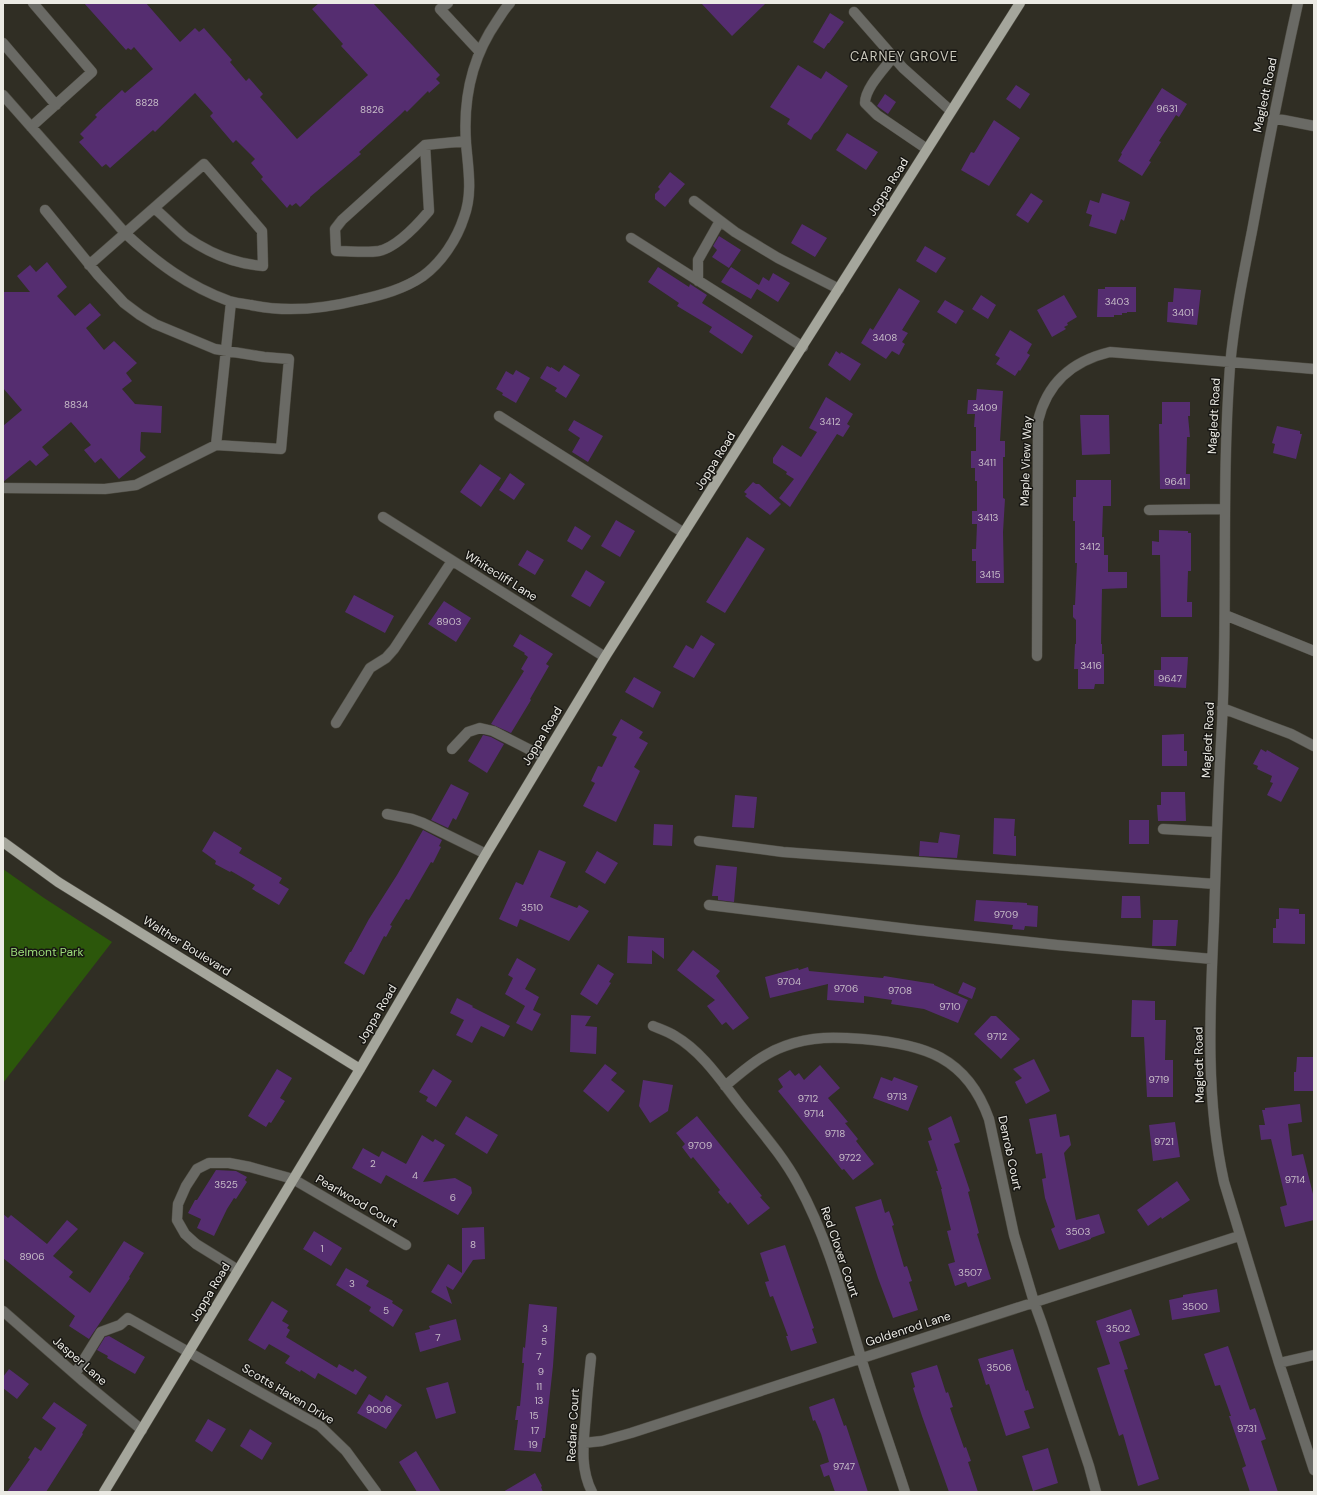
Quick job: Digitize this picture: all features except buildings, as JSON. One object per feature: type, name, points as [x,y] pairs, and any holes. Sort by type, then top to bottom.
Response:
[{"type":"main road","name":"Joppa Road","points":[[104,1492],[360,1069],[486,854],[605,657],[1020,3]]},
{"type":"main road","name":"Walther Boulevard","points":[[3,842],[58,882],[360,1069]]},
{"type":"street","points":[[31,127],[92,72],[33,3]]},
{"type":"street","points":[[448,3],[440,9],[479,51]]},
{"type":"street","points":[[3,95],[125,234],[173,274],[206,292],[231,302],[269,309],[302,310],[332,307],[382,295],[405,286],[424,275],[444,256],[464,217],[469,199],[470,177],[466,141],[465,112],[470,79],[479,51],[491,29],[510,3]]},
{"type":"street","name":"Magledt Road","points":[[1298,3],[1272,118],[1242,284],[1230,363],[1225,446],[1225,615],[1212,959],[1211,1073],[1214,1124],[1218,1156],[1223,1176],[1239,1236],[1314,1470]]},
{"type":"street","points":[[854,12],[903,68],[951,111]]},
{"type":"street","points":[[3,43],[56,105]]},
{"type":"street","points":[[893,57],[870,88],[865,97],[865,103],[877,114],[927,149]]},
{"type":"street","points":[[1272,118],[1314,126]]},
{"type":"street","points":[[425,145],[429,211],[398,242],[380,250],[336,251],[335,230],[342,220],[425,145],[466,141]]},
{"type":"street","points":[[89,265],[204,164],[262,231],[263,266],[249,265],[230,260],[204,248],[186,236],[154,208]]},
{"type":"street","points":[[694,201],[734,232],[778,258],[839,289]]},
{"type":"street","points":[[3,488],[105,488],[136,485],[216,445],[281,449],[289,359],[264,357],[215,349],[155,324],[140,315],[124,303],[89,265],[45,210]]},
{"type":"street","points":[[698,281],[698,260],[720,221]]},
{"type":"street","points":[[631,238],[802,347]]},
{"type":"street","points":[[216,445],[231,302]]},
{"type":"street","name":"Maple View Way","points":[[1037,656],[1038,422],[1041,408],[1048,394],[1058,380],[1069,369],[1098,355],[1110,352],[1314,369]]},
{"type":"street","points":[[499,416],[684,533]]},
{"type":"street","points":[[1149,510],[1225,509]]},
{"type":"street","name":"Whitecliff Lane","points":[[383,516],[605,657]]},
{"type":"street","points":[[336,723],[370,668],[386,658],[394,649],[452,561]]},
{"type":"street","points":[[1225,615],[1314,651]]},
{"type":"street","points":[[1222,708],[1291,734],[1314,746]]},
{"type":"street","points":[[452,749],[468,732],[480,728],[493,731],[544,757]]},
{"type":"street","points":[[387,814],[412,819],[423,823],[486,854]]},
{"type":"street","points":[[1163,830],[1217,832]]},
{"type":"street","points":[[699,841],[783,852],[1215,884]]},
{"type":"street","points":[[709,904],[947,934],[1212,959]]},
{"type":"street","name":"Red Clover Court","points":[[653,1026],[675,1036],[689,1046],[725,1086],[788,1166],[810,1206],[821,1230],[861,1358],[906,1492]]},
{"type":"street","name":"Denrob Court","points":[[725,1086],[749,1066],[769,1053],[799,1042],[830,1037],[906,1044],[938,1055],[964,1074],[984,1103],[989,1118],[1014,1235],[1034,1302],[1087,1458],[1096,1492]]},
{"type":"street","name":"Pearlwood Court","points":[[238,1270],[196,1244],[185,1234],[177,1220],[178,1204],[186,1186],[197,1169],[209,1164],[236,1164],[294,1179],[406,1246]]},
{"type":"street","name":"Goldenrod Lane","points":[[584,1443],[602,1441],[631,1433],[1239,1236]]},
{"type":"street","name":"Jasper Lane","points":[[3,1310],[75,1374],[142,1430]]},
{"type":"street","name":"Scotts Haven Drive","points":[[75,1374],[101,1332],[120,1325],[128,1318],[320,1426],[346,1451],[376,1492]]},
{"type":"street","points":[[1279,1363],[1314,1355]]},
{"type":"street","name":"Redare Court","points":[[591,1358],[583,1465],[592,1492]]},
{"type":"green space","name":"Belmont Park","points":[[3,869],[44,898],[112,942],[3,1083]]},
{"type":"district","name":"CARNEY GROVE","points":[[904,56]]}]
